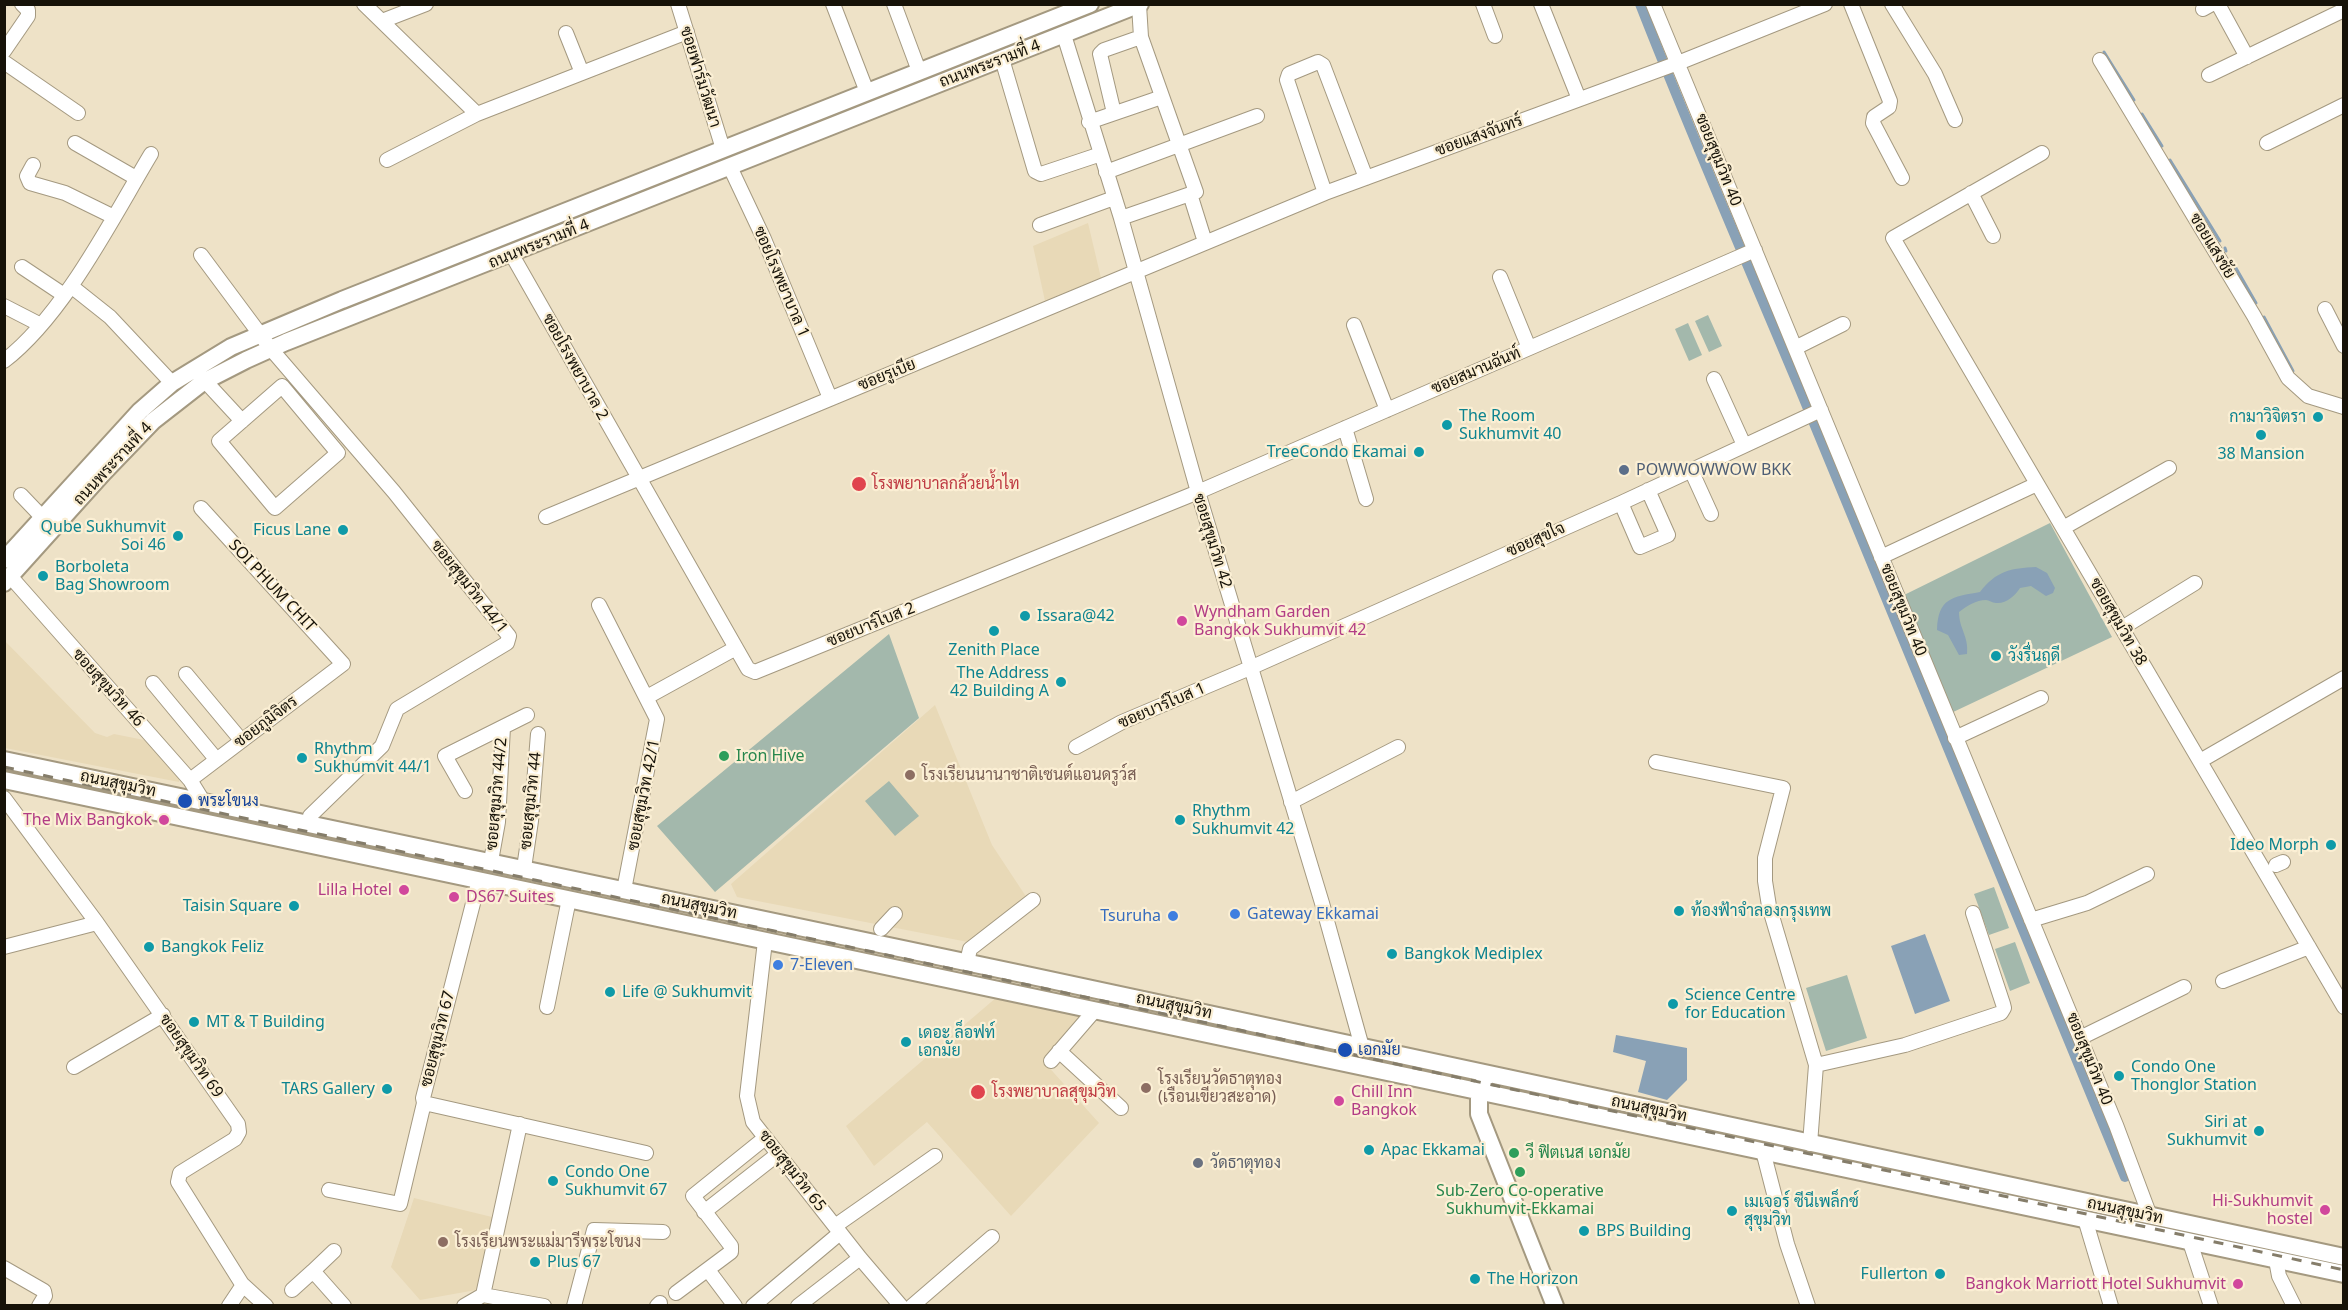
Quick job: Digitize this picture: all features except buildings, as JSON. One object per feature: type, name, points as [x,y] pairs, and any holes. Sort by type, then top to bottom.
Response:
[{"type":"main road","name":"ถนนพระรามที่ 4","points":[[5,559],[140,411],[172,383],[210,358],[259,334],[920,71],[1064,9],[1090,4]]},
{"type":"main road","name":"ถนนพระรามที่ 4","points":[[7,580],[153,421],[205,381],[271,349],[1140,5]]},
{"type":"main road","points":[[1064,9],[1064,35]]},
{"type":"main road","points":[[723,149],[730,167]]},
{"type":"main road","name":"ถนนสุขุมวิท","points":[[4,760],[1487,1073],[1809,1144],[2149,1225],[2190,1242],[2343,1274]]},
{"type":"main road","name":"ถนนสุขุมวิท","points":[[4,780],[2085,1219],[2149,1225],[2343,1257]]},
{"type":"main road","points":[[479,880],[491,861]]},
{"type":"main road","points":[[1017,994],[1022,974]]},
{"type":"main road","points":[[1359,1066],[1362,1047]]},
{"type":"main road","points":[[1487,1073],[1479,1092],[1479,1114],[1555,1305]]},
{"type":"main road","points":[[1763,1151],[1767,1135]]},
{"type":"street","points":[[4,51],[28,16],[22,4]]},
{"type":"street","points":[[364,4],[477,114]]},
{"type":"street","points":[[382,21],[426,4]]},
{"type":"street","name":"ซอยฟาร์มวัฒนา","points":[[678,4],[723,149]]},
{"type":"street","points":[[832,4],[867,92]]},
{"type":"street","points":[[894,4],[920,71]]},
{"type":"street","points":[[1483,4],[1495,36]]},
{"type":"street","points":[[1541,4],[1579,99]]},
{"type":"street","name":"ซอยสุขุมวิท 40","points":[[1653,4],[1678,63],[1747,254],[1795,348],[1813,413],[1881,557],[2116,1125],[2149,1225]]},
{"type":"street","name":"ซอยแสงจันทร์","points":[[1135,271],[1325,193],[1678,63],[1825,4]]},
{"type":"street","points":[[1851,4],[1890,101],[1889,107],[1874,117],[1872,123],[1902,178]]},
{"type":"street","points":[[1892,4],[1935,74],[1955,120]]},
{"type":"street","points":[[2218,4],[2247,57]]},
{"type":"street","points":[[1121,218],[1196,192],[1178,147],[1141,37],[1140,5]]},
{"type":"street","points":[[2209,75],[2343,10]]},
{"type":"street","points":[[387,160],[477,114],[687,32]]},
{"type":"street","points":[[566,33],[582,73]]},
{"type":"street","name":"ซอยสุขุมวิท 42","points":[[1064,35],[1089,122],[1121,218],[1198,492],[1362,1047]]},
{"type":"street","points":[[1114,113],[1100,54],[1104,50],[1141,37]]},
{"type":"street","points":[[1002,59],[1035,171],[1041,174],[1101,153]]},
{"type":"street","name":"ซอยแสงชัย","points":[[2100,60],[2250,309],[2288,378],[2308,396],[2343,406]]},
{"type":"street","points":[[4,62],[78,113]]},
{"type":"street","points":[[1325,193],[1287,80],[1289,74],[1318,62],[1323,65],[1366,178]]},
{"type":"street","points":[[1089,122],[1162,97]]},
{"type":"street","points":[[2267,142],[2343,105]]},
{"type":"street","points":[[1106,172],[1257,116]]},
{"type":"street","points":[[75,143],[136,178]]},
{"type":"street","points":[[1993,236],[1971,193],[2042,153]]},
{"type":"street","points":[[4,361],[26,343],[68,291],[151,154]]},
{"type":"street","points":[[33,165],[27,176],[30,183],[65,193],[114,217]]},
{"type":"street","name":"ซอยโรงพยาบาล 1","points":[[730,167],[764,239],[830,398]]},
{"type":"street","name":"ซอยสุขุมวิท 38","points":[[1971,193],[1893,238],[2343,1007]]},
{"type":"street","points":[[1190,194],[1205,242]]},
{"type":"street","points":[[1040,225],[1114,198]]},
{"type":"street","name":"ซอยสมานฉันท์","points":[[1198,492],[1747,254]]},
{"type":"street","points":[[201,255],[271,349]]},
{"type":"street","name":"ซอยโรงพยาบาล 2","points":[[512,255],[639,479]]},
{"type":"street","points":[[22,267],[68,291],[110,317],[172,383]]},
{"type":"street","name":"ซอยรูเบีย","points":[[546,517],[1135,271]]},
{"type":"street","points":[[1500,277],[1529,348]]},
{"type":"street","points":[[4,306],[41,325]]},
{"type":"street","points":[[2325,309],[2343,346]]},
{"type":"street","points":[[1795,348],[1843,324]]},
{"type":"street","points":[[1354,325],[1387,410]]},
{"type":"street","name":"ซอยสุขุมวิท 44/1","points":[[271,349],[394,492],[509,636],[507,643],[397,709],[382,746],[310,816],[309,823]]},
{"type":"street","points":[[1714,379],[1744,445]]},
{"type":"street","points":[[205,381],[242,421]]},
{"type":"street","points":[[282,387],[338,453],[275,508],[219,441],[242,421],[282,387]]},
{"type":"street","name":"ซอยสุขใจ","points":[[1250,668],[1621,503],[1813,413]]},
{"type":"street","points":[[1345,428],[1366,499]]},
{"type":"street","points":[[2063,528],[2169,468]]},
{"type":"street","points":[[1691,470],[1711,514]]},
{"type":"street","name":"ซอยบาร์โบส 2","points":[[639,479],[748,669],[755,672],[1198,492]]},
{"type":"street","points":[[1881,557],[2037,484]]},
{"type":"street","points":[[1621,503],[1640,547],[1668,535],[1648,490]]},
{"type":"street","points":[[21,495],[43,518]]},
{"type":"street","name":"SOI PHUM CHIT","points":[[201,508],[343,664]]},
{"type":"street","name":"ซอยสุขุมวิท 46","points":[[7,580],[190,780],[203,801]]},
{"type":"street","points":[[2122,628],[2195,583]]},
{"type":"street","name":"ซอยสุขุมวิท 42/1","points":[[599,605],[656,714],[658,724],[624,890]]},
{"type":"street","points":[[647,697],[736,648]]},
{"type":"street","name":"ซอยภูมิจิตร","points":[[190,780],[343,664]]},
{"type":"street","name":"ซอยบาร์โบส 1","points":[[1076,747],[1122,722],[1250,668]]},
{"type":"street","points":[[186,674],[241,740]]},
{"type":"street","points":[[2200,761],[2343,678]]},
{"type":"street","points":[[153,683],[216,759]]},
{"type":"street","points":[[1955,738],[2041,698]]},
{"type":"street","points":[[465,791],[445,756],[527,715]]},
{"type":"street","name":"ซอยสุขุมวิท 44/2","points":[[491,861],[498,822],[503,727]]},
{"type":"street","name":"ซอยสุขุมวิท 44","points":[[524,868],[531,821],[538,734]]},
{"type":"street","points":[[1291,802],[1398,747]]},
{"type":"street","points":[[1656,762],[1783,788],[1765,858],[1765,881],[1769,906],[1816,1065],[1809,1144]]},
{"type":"street","name":"ซอยสุขุมวิท 69","points":[[4,798],[97,923],[238,1124],[239,1132],[235,1139],[180,1173],[178,1182],[242,1284],[266,1305]]},
{"type":"street","points":[[2031,920],[2087,903],[2147,874]]},
{"type":"street","name":"ซอยสุขุมวิท 67","points":[[479,880],[423,1098],[424,1103],[646,1153]]},
{"type":"street","points":[[547,1007],[569,899]]},
{"type":"street","points":[[967,962],[970,949],[1033,900]]},
{"type":"street","points":[[1816,1065],[1905,1045],[2001,1013],[2004,1008],[2003,1004],[1973,913]]},
{"type":"street","points":[[881,929],[895,914]]},
{"type":"street","points":[[4,947],[97,923]]},
{"type":"street","name":"ซอยสุขุมวิท 65","points":[[765,941],[747,1096],[753,1122],[860,1258],[901,1305]]},
{"type":"street","points":[[2223,981],[2309,947]]},
{"type":"street","points":[[2331,985],[2343,977]]},
{"type":"street","points":[[2080,1038],[2184,987]]},
{"type":"street","points":[[1095,1010],[1055,1056],[1121,1108]]},
{"type":"street","points":[[74,1067],[163,1015]]},
{"type":"street","points":[[329,1190],[400,1204],[424,1103]]},
{"type":"street","points":[[483,1295],[520,1124]]},
{"type":"street","points":[[676,1293],[732,1249],[693,1199],[695,1194],[765,1138]]},
{"type":"street","points":[[1763,1151],[1785,1238],[1808,1305]]},
{"type":"street","points":[[704,1212],[778,1154]]},
{"type":"street","points":[[753,1305],[838,1229],[935,1156]]},
{"type":"street","points":[[2085,1219],[2111,1305]]},
{"type":"street","points":[[574,1305],[594,1230],[663,1232]]},
{"type":"street","points":[[912,1305],[992,1237]]},
{"type":"street","points":[[2190,1242],[2211,1305]]},
{"type":"street","points":[[292,1290],[334,1251]]},
{"type":"street","points":[[798,1305],[860,1258]]},
{"type":"street","points":[[2276,1260],[2279,1276],[2294,1305]]},
{"type":"street","points":[[4,1268],[44,1290],[46,1293],[41,1305]]},
{"type":"street","points":[[708,1270],[735,1305]]},
{"type":"street","points":[[313,1271],[344,1305]]},
{"type":"street","points":[[229,1305],[242,1284]]},
{"type":"street","points":[[464,1305],[483,1295],[543,1305]]},
{"type":"shaded area","points":[[1088,223],[1101,278],[1045,301],[1033,246]]},
{"type":"shaded area","points":[[4,640],[95,733],[107,737],[114,734],[144,740],[179,778],[179,782],[5,748]]},
{"type":"shaded area","name":"โรงเรียนนานาชาติเซนต์แอนดรูว์ส","points":[[935,705],[992,845],[1027,898],[973,943],[737,897],[731,884]]},
{"type":"shaded area","name":"โรงพยาบาลสุขุมวิท","points":[[1004,991],[1084,1016],[1045,1063],[1099,1123],[1011,1216],[927,1122],[874,1166],[846,1126]]},
{"type":"shaded area","name":"โรงเรียนพระแม่มารีพระโขนง","points":[[414,1198],[492,1217],[476,1290],[420,1300],[391,1267]]},
{"type":"green space","points":[[1708,315],[1722,346],[1709,352],[1695,321]]},
{"type":"green space","points":[[1688,323],[1702,355],[1689,361],[1675,329]]},
{"type":"green space","points":[[2050,523],[2112,637],[1949,714],[1900,597]]},
{"type":"green space","points":[[889,634],[919,718],[715,892],[657,826]]},
{"type":"green space","points":[[889,781],[919,816],[895,836],[865,801]]},
{"type":"green space","points":[[1994,887],[2009,928],[1989,935],[1974,894]]},
{"type":"green space","points":[[2015,942],[2030,983],[2010,991],[1995,949]]},
{"type":"green space","points":[[1847,975],[1867,1038],[1826,1051],[1806,988]]},
{"type":"water","points":[[2036,567],[2047,573],[2055,588],[2053,593],[2046,596],[2031,586],[2020,588],[2007,601],[1995,603],[1986,600],[1979,601],[1959,612],[1967,642],[1967,654],[1959,655],[1948,635],[1937,630],[1940,611],[1948,601],[1980,592],[1992,579],[2005,572]]},
{"type":"water","points":[[1925,934],[1950,1001],[1915,1014],[1891,946]]},
{"type":"water","points":[[1616,1035],[1687,1048],[1687,1080],[1667,1100],[1638,1092],[1646,1061],[1613,1052]]},
{"type":"waterway","points":[[1640,4],[2125,1177]]},
{"type":"waterway","points":[[2104,52],[2134,100]]},
{"type":"waterway","points":[[2142,114],[2162,146]]},
{"type":"waterway","points":[[2170,160],[2220,241]]},
{"type":"waterway","points":[[2233,263],[2256,303]]},
{"type":"waterway","points":[[2264,317],[2293,371]]},
{"type":"railway","points":[[4,767],[1235,1029],[2344,1270]]},
{"type":"place","name":"กามาวิจิตรา","points":[[2318,417]]},
{"type":"place","name":"The Room Sukhumvit 40","points":[[1447,425]]},
{"type":"place","name":"38 Mansion","points":[[2261,435]]},
{"type":"place","name":"TreeCondo Ekamai","points":[[1419,452]]},
{"type":"place","name":"POWWOWWOW BKK","points":[[1624,470]]},
{"type":"place","name":"โรงพยาบาลกล้วยน้ำไท","points":[[859,484]]},
{"type":"place","name":"Ficus Lane","points":[[343,530]]},
{"type":"place","name":"Qube Sukhumvit Soi 46","points":[[178,536]]},
{"type":"place","name":"Borboleta Bag Showroom","points":[[43,576]]},
{"type":"place","name":"Issara@42","points":[[1025,616]]},
{"type":"place","name":"Wyndham Garden Bangkok Sukhumvit 42","points":[[1182,621]]},
{"type":"place","name":"Zenith Place","points":[[994,631]]},
{"type":"place","name":"วังรื่นฤดี","points":[[1996,656]]},
{"type":"place","name":"The Address 42 Building A","points":[[1061,682]]},
{"type":"place","name":"Iron Hive","points":[[724,756]]},
{"type":"place","name":"Rhythm Sukhumvit 44/1","points":[[302,758]]},
{"type":"place","name":"โรงเรียนนานาชาติเซนต์แอนดรูว์ส","points":[[910,775]]},
{"type":"place","name":"พระโขนง","points":[[185,801]]},
{"type":"place","name":"The Mix Bangkok","points":[[164,820]]},
{"type":"place","name":"Rhythm Sukhumvit 42","points":[[1180,820]]},
{"type":"place","name":"Ideo Morph","points":[[2331,845]]},
{"type":"place","name":"Lilla Hotel","points":[[404,890]]},
{"type":"place","name":"DS67 Suites","points":[[454,897]]},
{"type":"place","name":"Taisin Square","points":[[294,906]]},
{"type":"place","name":"ท้องฟ้าจำลองกรุงเทพ","points":[[1679,911]]},
{"type":"place","name":"Gateway Ekkamai","points":[[1235,914]]},
{"type":"place","name":"Tsuruha","points":[[1173,916]]},
{"type":"place","name":"Bangkok Feliz","points":[[149,947]]},
{"type":"place","name":"Bangkok Mediplex","points":[[1392,954]]},
{"type":"place","name":"7-Eleven","points":[[778,965]]},
{"type":"place","name":"Life @ Sukhumvit","points":[[610,992]]},
{"type":"place","name":"Science Centre for Education","points":[[1673,1004]]},
{"type":"place","name":"MT & T Building","points":[[194,1022]]},
{"type":"place","name":"เดอะ ล็อฟท์ เอกมัย","points":[[906,1042]]},
{"type":"place","name":"เอกมัย","points":[[1345,1050]]},
{"type":"place","name":"Condo One Thonglor Station","points":[[2119,1076]]},
{"type":"place","name":"โรงเรียนวัดธาตุทอง (เรือนเขียวสะอาด)","points":[[1146,1088]]},
{"type":"place","name":"TARS Gallery","points":[[387,1089]]},
{"type":"place","name":"โรงพยาบาลสุขุมวิท","points":[[978,1092]]},
{"type":"place","name":"Chill Inn Bangkok","points":[[1339,1101]]},
{"type":"place","name":"Siri at Sukhumvit","points":[[2259,1131]]},
{"type":"place","name":"Apac Ekkamai","points":[[1369,1150]]},
{"type":"place","name":"วี ฟิตเนส เอกมัย","points":[[1514,1153]]},
{"type":"place","name":"วัดธาตุทอง","points":[[1198,1163]]},
{"type":"place","name":"Sub-Zero Co-operative Sukhumvit-Ekkamai","points":[[1520,1172]]},
{"type":"place","name":"Condo One Sukhumvit 67","points":[[553,1181]]},
{"type":"place","name":"Hi-Sukhumvit hostel","points":[[2325,1210]]},
{"type":"place","name":"เมเจอร์ ซีนีเพล็กซ์ สุขุมวิท","points":[[1732,1211]]},
{"type":"place","name":"BPS Building","points":[[1584,1231]]},
{"type":"place","name":"โรงเรียนพระแม่มารีพระโขนง","points":[[443,1242]]},
{"type":"place","name":"Plus 67","points":[[535,1262]]},
{"type":"place","name":"Fullerton","points":[[1940,1274]]},
{"type":"place","name":"The Horizon","points":[[1475,1279]]},
{"type":"place","name":"Bangkok Marriott Hotel Sukhumvit","points":[[2238,1284]]}]
